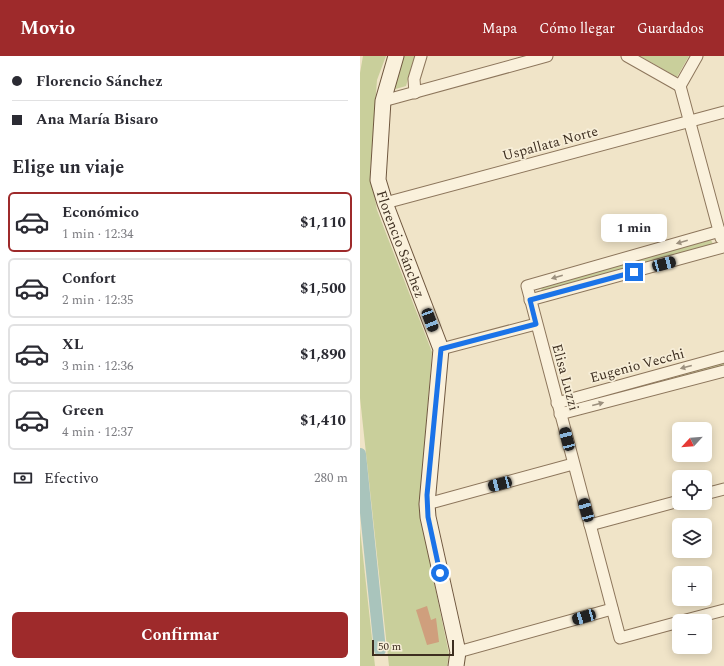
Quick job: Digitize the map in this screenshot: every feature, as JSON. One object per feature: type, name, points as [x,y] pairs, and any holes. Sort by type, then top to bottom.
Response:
[{"type":"street","name":"Florencio Sánchez","points":[[396,56],[383,101],[378,180],[385,203],[441,349],[427,504],[428,517],[457,659]]},
{"type":"street","points":[[415,93],[414,79],[421,56]]},
{"type":"street","points":[[383,101],[546,56]]},
{"type":"street","points":[[627,56],[680,86]]},
{"type":"street","points":[[530,300],[722,241],[680,86],[697,56]]},
{"type":"street","name":"Uspallata Norte","points":[[385,203],[724,112]]},
{"type":"street","name":"Elisa Luzzi","points":[[672,624],[620,638],[527,286],[722,241]]},
{"type":"street","points":[[441,349],[536,324]]},
{"type":"street","name":"Eugenio Vecchi","points":[[557,403],[724,357]]},
{"type":"street","name":"Eugenio Vecchi","points":[[560,414],[724,371]]},
{"type":"street","points":[[427,504],[573,464]]},
{"type":"street","points":[[712,492],[724,489]]},
{"type":"street","points":[[590,525],[672,504]]},
{"type":"street","points":[[457,659],[612,609]]},
{"type":"street","points":[[709,614],[724,610]]},
{"type":"green space","points":[[363,56],[386,56],[377,80],[370,172],[377,210],[432,352],[419,510],[449,654],[447,666],[389,666],[360,398],[360,73]]},
{"type":"green space","points":[[402,56],[415,56],[406,86],[392,90]]},
{"type":"green space","points":[[640,56],[689,56],[677,77]]},
{"type":"green space","points":[[711,240],[713,244],[542,292],[541,287]]},
{"type":"green space","points":[[724,361],[724,366],[569,407],[568,403]]},
{"type":"green space","points":[[360,529],[375,666],[360,666]]},
{"type":"building","points":[[427,606],[431,620],[436,618],[439,642],[427,645],[416,610]]},
{"type":"waterway","points":[[360,454],[380,650]]},
{"type":"route","points":[[440,573],[428,517],[427,495],[441,349],[536,324],[530,300],[634,272]]}]
